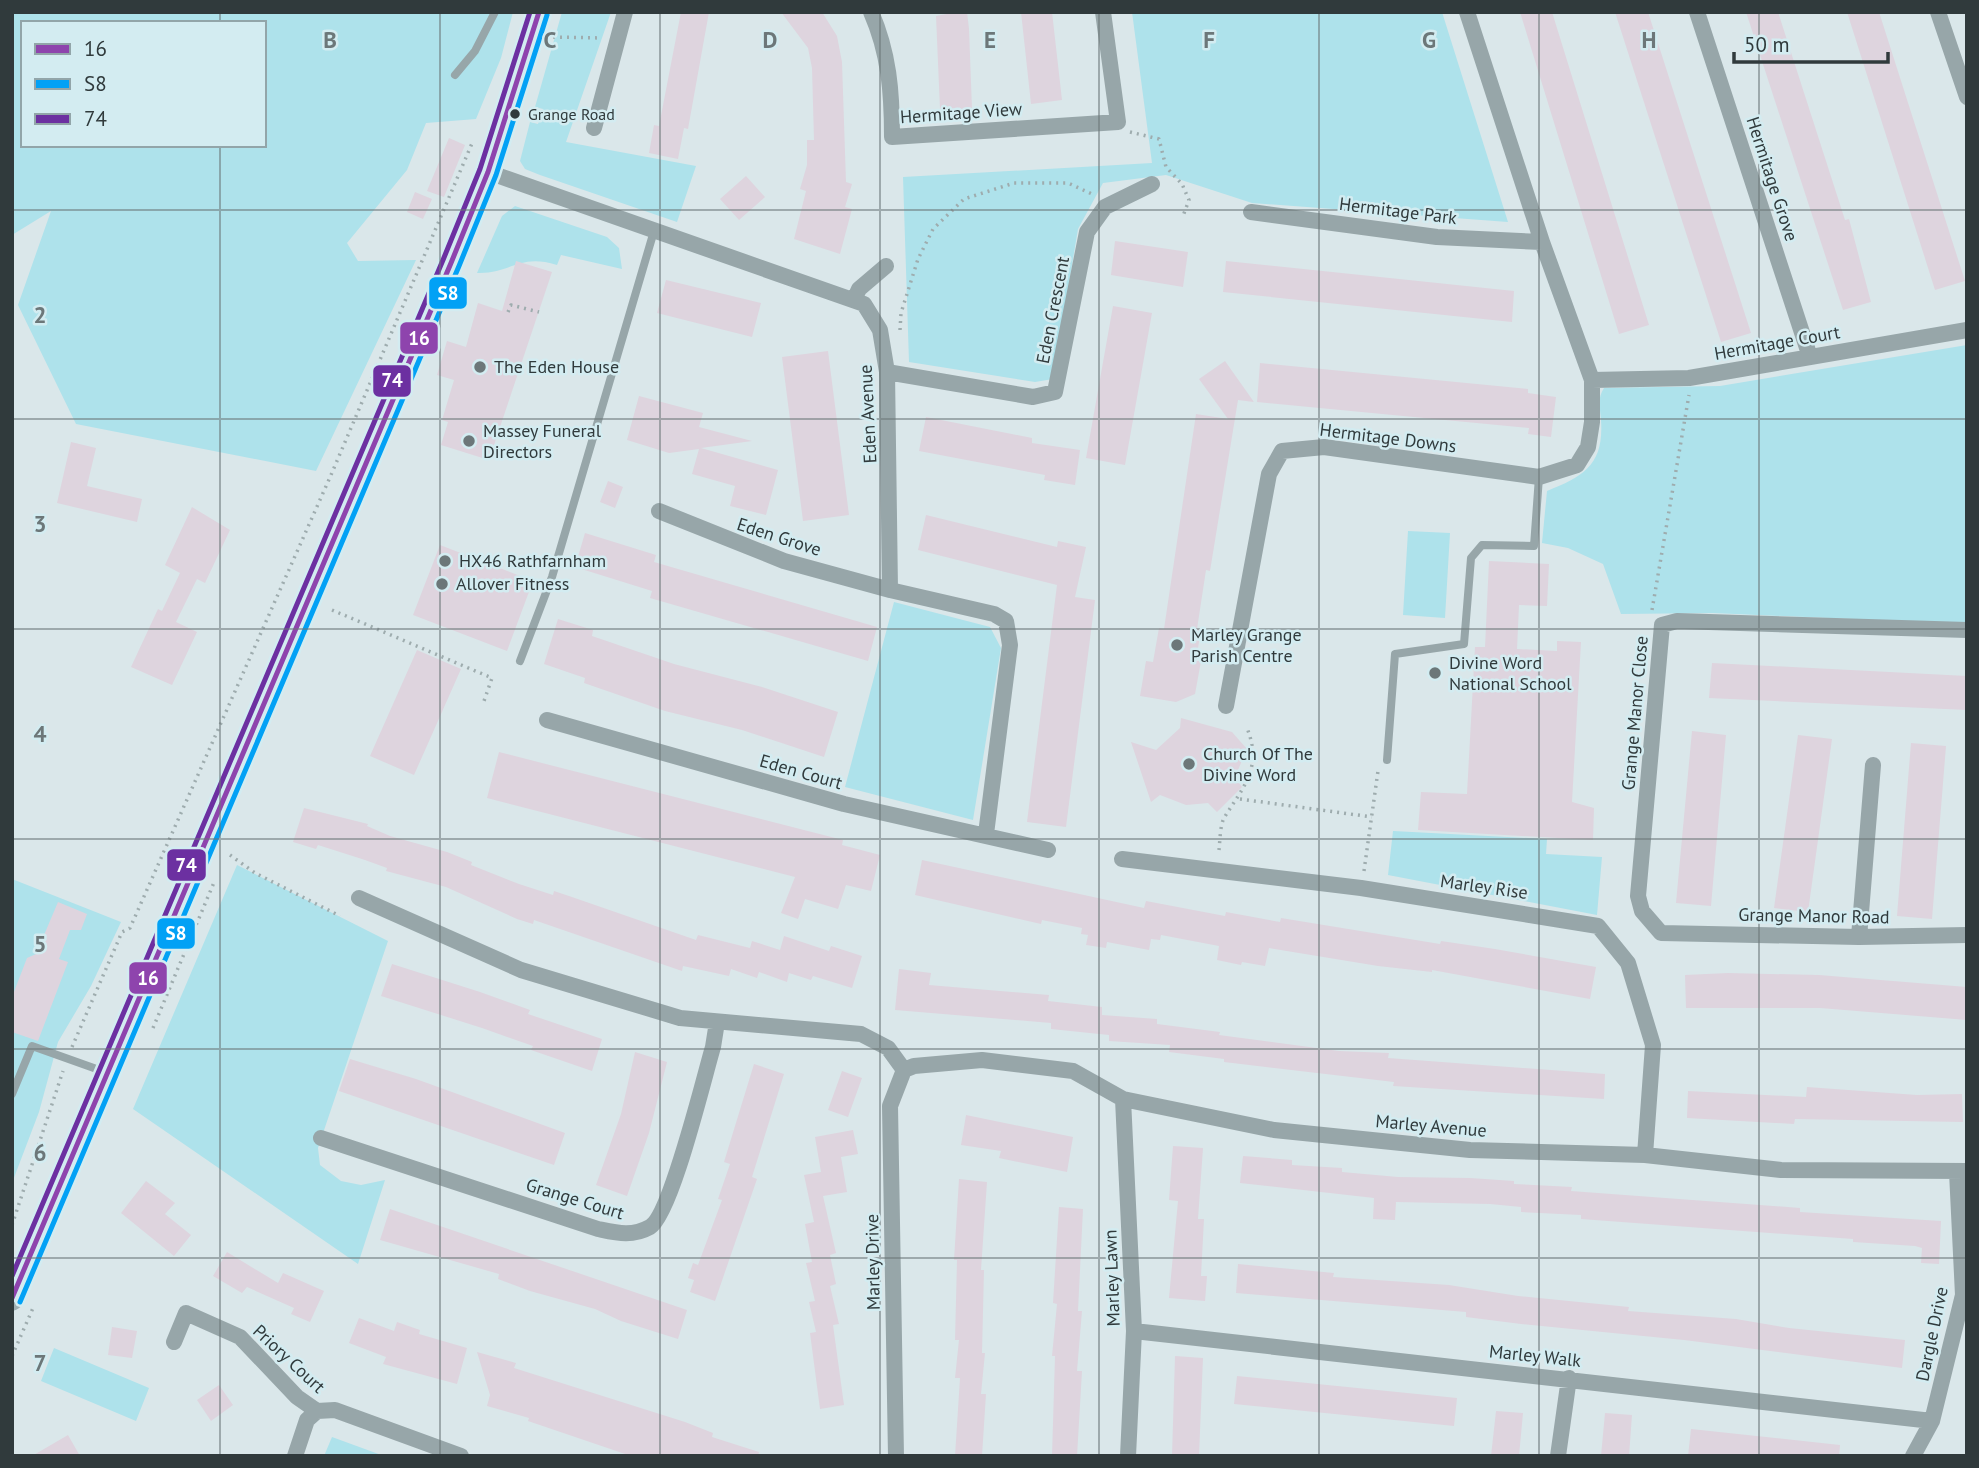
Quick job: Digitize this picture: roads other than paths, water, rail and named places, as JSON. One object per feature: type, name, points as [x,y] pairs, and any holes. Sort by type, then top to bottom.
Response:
[{"type":"main road","points":[[12,1299],[21,1256],[108,1073],[488,172],[539,12]]},
{"type":"street","points":[[594,128],[625,12]]},
{"type":"street","name":"Hermitage View","points":[[870,12],[884,42],[892,99],[892,136],[1118,122],[1103,12]]},
{"type":"street","points":[[1467,12],[1542,242],[1592,380]]},
{"type":"street","name":"Hermitage Grove","points":[[1697,12],[1810,357]]},
{"type":"street","points":[[1938,12],[1962,68],[1967,97]]},
{"type":"street","points":[[488,172],[859,302],[859,289],[886,266]]},
{"type":"street","name":"Eden Crescent","points":[[887,372],[1033,397],[1055,392],[1087,232],[1105,207],[1152,184]]},
{"type":"street","name":"Hermitage Park","points":[[1251,212],[1437,237],[1542,242]]},
{"type":"street","name":"Eden Avenue","points":[[859,302],[880,330],[887,372],[891,590]]},
{"type":"street","name":"Hermitage Court","points":[[1592,380],[1689,378],[1967,330]]},
{"type":"street","name":"Hermitage Downs","points":[[1226,706],[1269,474],[1282,451],[1324,447],[1539,477],[1577,465],[1588,447],[1592,422],[1592,380]]},
{"type":"street","name":"Eden Grove","points":[[659,511],[784,561],[891,590]]},
{"type":"street","points":[[891,590],[994,614],[1006,621],[1010,645],[986,834]]},
{"type":"street","name":"Grange Manor Close","points":[[1661,933],[1642,911],[1638,896],[1662,625],[1678,621],[1967,630]]},
{"type":"street","name":"Eden Court","points":[[547,720],[844,804],[1048,850]]},
{"type":"street","points":[[1859,937],[1873,765]]},
{"type":"street","name":"Marley Rise","points":[[1122,859],[1361,888],[1598,926],[1628,963],[1653,1045],[1645,1155]]},
{"type":"street","points":[[359,898],[521,970],[680,1018],[861,1034],[888,1048],[904,1070]]},
{"type":"street","name":"Grange Manor Road","points":[[1661,933],[1859,937],[1967,935]]},
{"type":"street","name":"Grange Court","points":[[321,1138],[598,1229],[628,1235],[652,1226],[668,1199],[713,1047],[717,1022]]},
{"type":"street","name":"Marley Avenue","points":[[904,1070],[914,1066],[982,1060],[1073,1071],[1123,1099],[1274,1130],[1470,1150],[1645,1155],[1781,1170],[1962,1172]]},
{"type":"street","name":"Marley Drive","points":[[896,1456],[890,1106],[904,1070]]},
{"type":"street","name":"Marley Lawn","points":[[1123,1099],[1134,1331],[1128,1456]]},
{"type":"street","name":"Dargle Drive","points":[[1913,1456],[1932,1420],[1963,1295],[1962,1172]]},
{"type":"street","name":"Priory Court","points":[[174,1342],[186,1313],[240,1337],[297,1397],[317,1411]]},
{"type":"street","name":"Marley Walk","points":[[1134,1331],[1932,1420]]},
{"type":"street","points":[[1558,1456],[1569,1378]]},
{"type":"street","points":[[295,1456],[307,1420],[317,1411],[335,1410],[461,1456]]},
{"type":"lane","points":[[455,75],[475,51],[495,12]]},
{"type":"lane","points":[[520,661],[552,577],[654,231]]},
{"type":"lane","points":[[1386,764],[1395,654],[1464,644],[1471,558],[1482,545],[1534,546],[1539,477]]},
{"type":"lane","points":[[12,1094],[32,1046],[108,1073]]},
{"type":"place","name":"Grange Road","points":[[515,114]]},
{"type":"place","name":"The Eden House","points":[[480,367]]},
{"type":"place","name":"Massey Funeral Directors","points":[[469,441]]},
{"type":"place","name":"HX46 Rathfarnham","points":[[445,561]]},
{"type":"place","name":"Allover Fitness","points":[[442,584]]},
{"type":"place","name":"Marley Grange Parish Centre","points":[[1177,645]]},
{"type":"place","name":"Divine Word National School","points":[[1435,673]]},
{"type":"place","name":"Church Of The Divine Word","points":[[1189,764]]}]
